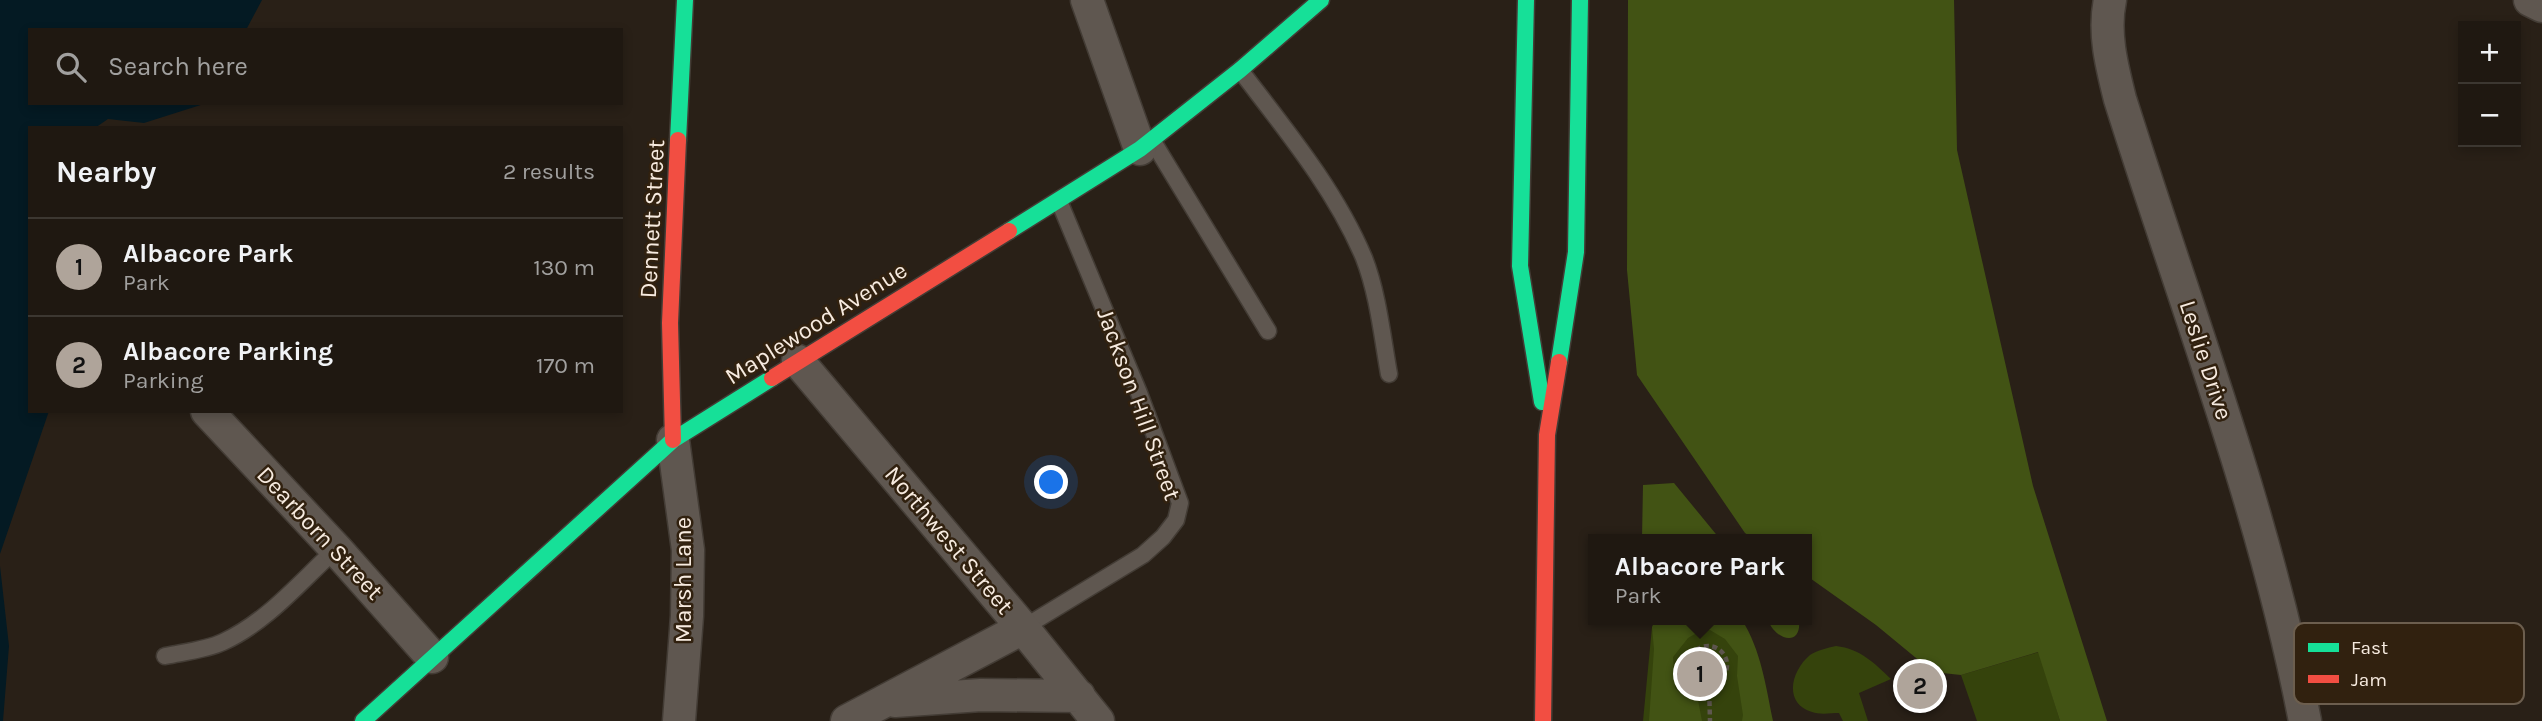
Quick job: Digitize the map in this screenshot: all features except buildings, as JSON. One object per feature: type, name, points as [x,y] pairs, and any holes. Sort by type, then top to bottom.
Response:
[{"type":"street","name":"Dennett Street","points":[[673,440],[670,323],[685,0]]},
{"type":"street","points":[[1087,0],[1146,145]]},
{"type":"street","name":"Maplewood Avenue","points":[[363,721],[673,440],[1146,145],[1240,70],[1321,0]]},
{"type":"street","points":[[1526,0],[1520,266],[1547,435]]},
{"type":"street","points":[[1542,721],[1547,435],[1576,253],[1580,0]]},
{"type":"street","name":"Leslie Drive","points":[[2110,0],[2106,16],[2110,58],[2120,99],[2250,495],[2294,666]]},
{"type":"street","points":[[2530,0],[2542,6]]},
{"type":"street","name":"Northwest Street","points":[[798,360],[1098,721]]},
{"type":"street","name":"Dearborn Street","points":[[209,413],[432,657]]},
{"type":"street","name":"Marsh Lane","points":[[673,440],[688,550],[687,616],[678,721]]},
{"type":"street","name":"Jackson Hill Street","points":[[847,721],[1023,628]]},
{"type":"street","name":"Jackson Hill Street","points":[[883,702],[981,695],[1079,696]]},
{"type":"lane","points":[[1240,70],[1298,146],[1340,212],[1364,259],[1376,299],[1388,374]]},
{"type":"lane","points":[[1146,145],[1268,331]]},
{"type":"lane","name":"Jackson Hill Street","points":[[1023,628],[1143,555],[1176,520],[1180,503],[1139,393],[1059,201]]},
{"type":"lane","points":[[165,656],[222,643],[250,626],[336,549]]},
{"type":"path","points":[[1705,646],[1718,648],[1723,652],[1728,664],[1725,676],[1709,684],[1697,681],[1689,670],[1694,652],[1705,646]]},
{"type":"path","points":[[1709,684],[1710,721]]},
{"type":"green space","points":[[1628,0],[1954,0],[1957,150],[2033,486],[2107,721],[2060,721],[2038,652],[1961,675],[1933,672],[1876,625],[1812,580],[1812,534],[1745,533],[1637,375],[1627,270]]},
{"type":"green space","points":[[1674,483],[1716,534],[1642,534],[1643,485]]},
{"type":"green space","points":[[1740,625],[1764,721],[1643,721],[1652,627]]},
{"type":"green space","points":[[1744,625],[1758,656],[1773,721],[1742,721],[1737,676],[1738,656],[1725,639],[1710,630],[1702,630],[1688,638],[1673,657],[1675,688],[1680,693],[1698,700],[1702,721],[1649,721],[1654,649],[1652,627]]},
{"type":"green space","points":[[1770,625],[1799,625],[1799,629],[1792,638],[1787,638]]},
{"type":"green space","points":[[1836,646],[1860,654],[1891,679],[1859,693],[1868,721],[1843,721],[1839,713],[1812,712],[1797,702],[1793,686],[1798,669],[1813,653]]},
{"type":"green space","points":[[2039,652],[2060,721],[1977,721],[1961,675]]},
{"type":"water","points":[[0,0],[262,0],[247,28],[28,28],[28,105],[201,105],[144,123],[108,119],[98,126],[28,126],[28,413],[48,413],[0,554]]},
{"type":"water","points":[[0,566],[9,646],[3,721],[0,721]]},
{"type":"traffic: fast","points":[[678,140],[685,0]]},
{"type":"traffic: fast","points":[[1009,231],[1140,149],[1240,70],[1321,0]]},
{"type":"traffic: fast","points":[[1526,0],[1520,266],[1542,402]]},
{"type":"traffic: fast","points":[[1559,362],[1576,252],[1580,0]]},
{"type":"traffic: fast","points":[[363,721],[673,440],[772,378]]},
{"type":"traffic: jam","points":[[673,440],[670,323],[678,140]]},
{"type":"traffic: jam","points":[[772,378],[1009,231]]},
{"type":"traffic: jam","points":[[1543,721],[1547,435],[1559,362]]},
{"type":"place","name":"Albacore Park","points":[[1700,674]]},
{"type":"place","name":"Albacore Parking","points":[[1920,686]]}]
